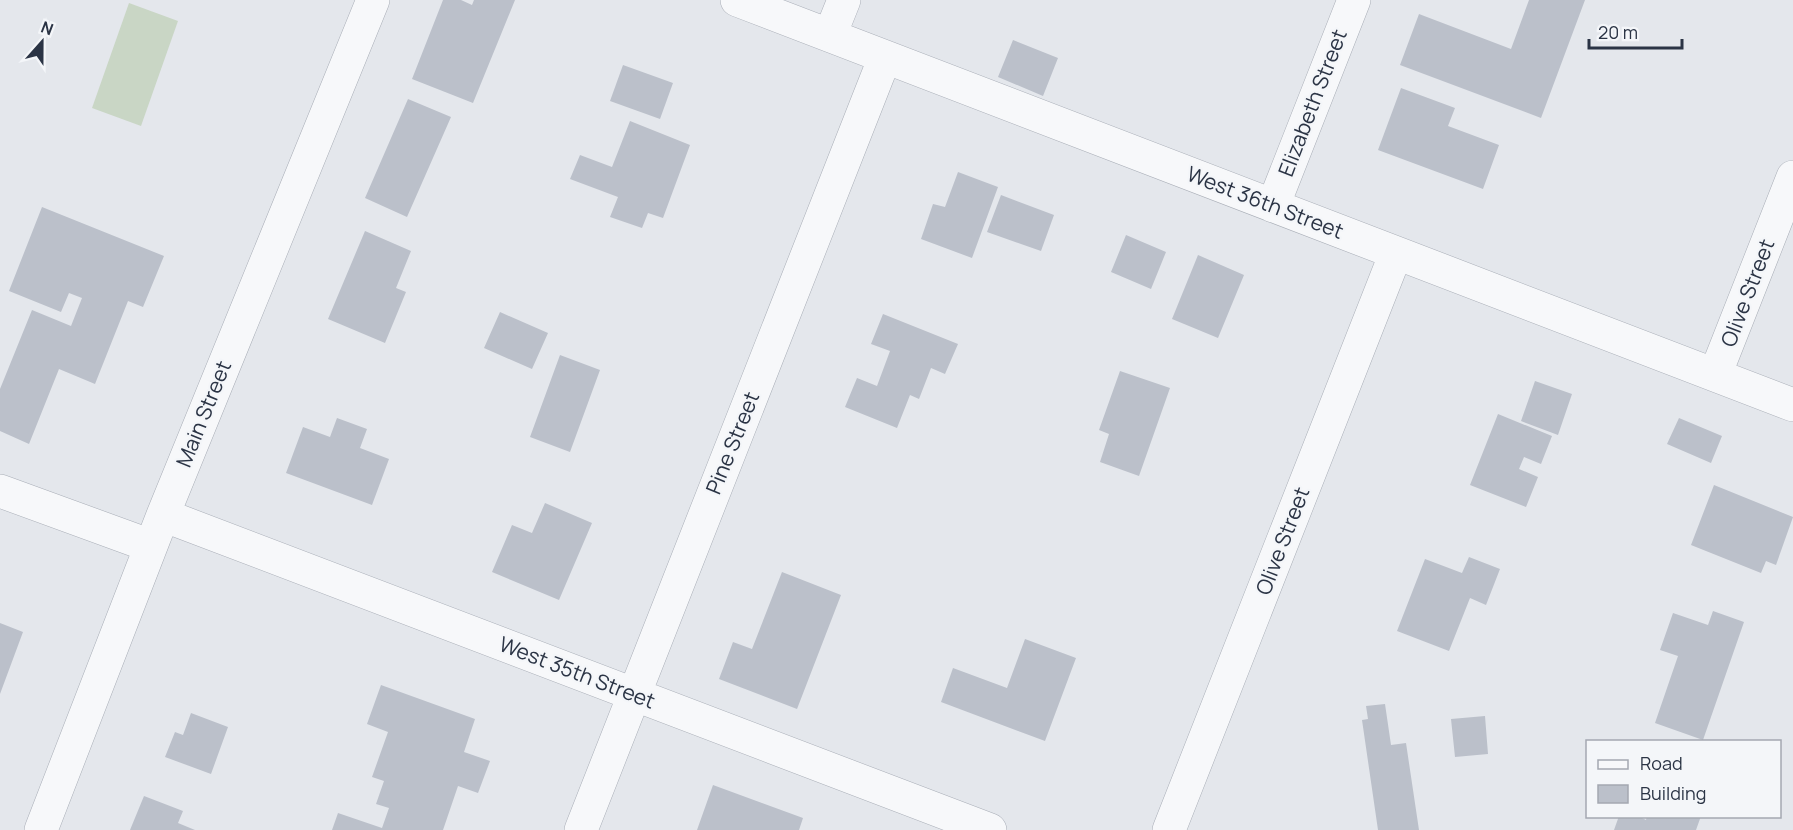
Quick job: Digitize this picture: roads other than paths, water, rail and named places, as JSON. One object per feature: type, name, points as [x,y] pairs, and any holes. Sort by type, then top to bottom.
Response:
[{"type":"street","name":"Main Street","points":[[41,830],[151,546],[373,0]]},
{"type":"street","name":"West 36th Street","points":[[737,0],[1793,405]]},
{"type":"street","points":[[830,36],[844,0]]},
{"type":"street","name":"Elizabeth Street","points":[[1273,206],[1354,0]]},
{"type":"street","name":"Pine Street","points":[[581,830],[885,57]]},
{"type":"street","name":"Olive Street","points":[[1715,375],[1793,177]]},
{"type":"street","name":"Olive Street","points":[[1169,830],[1396,253]]},
{"type":"street","points":[[0,491],[151,546]]},
{"type":"street","name":"West 35th Street","points":[[164,515],[990,830]]}]
